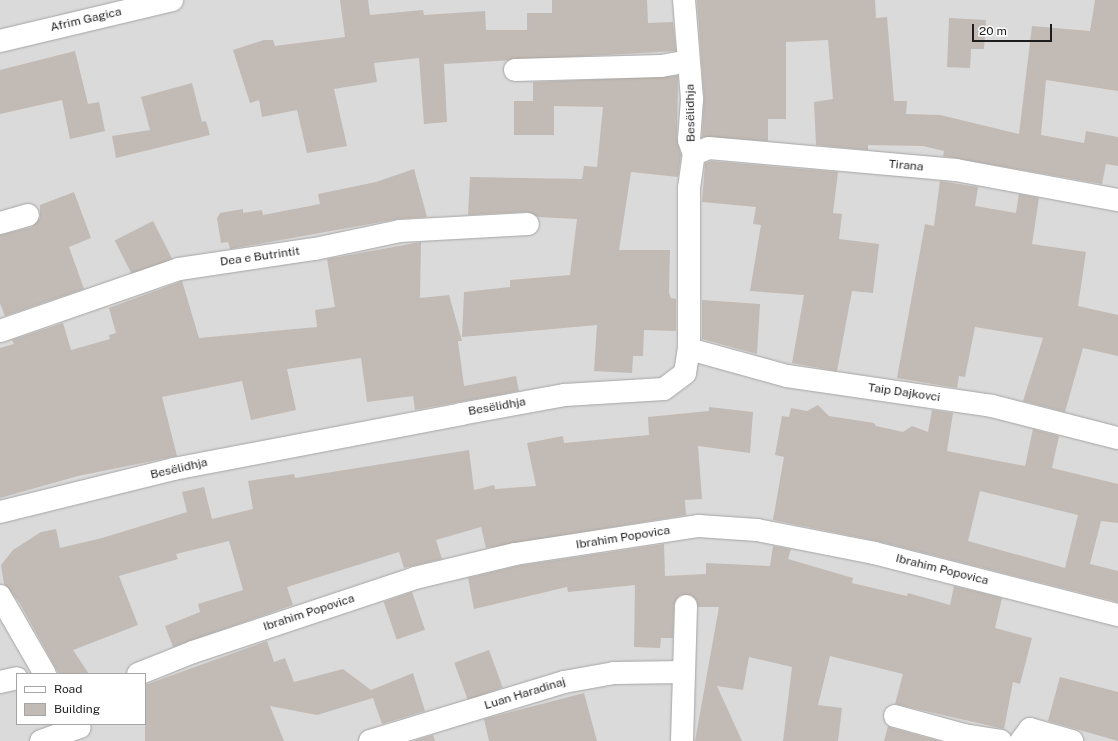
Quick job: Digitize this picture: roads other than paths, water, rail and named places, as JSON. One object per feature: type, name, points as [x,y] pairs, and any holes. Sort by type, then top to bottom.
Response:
[{"type":"street","name":"Afrim Gagica","points":[[0,41],[172,0]]},
{"type":"street","name":"Besëlidhja","points":[[0,512],[174,469],[476,411],[565,395],[664,389],[685,374],[689,350],[689,188],[694,154],[689,140],[692,99],[684,0]]},
{"type":"street","points":[[515,70],[661,66],[688,61]]},
{"type":"street","name":"Tirana","points":[[694,154],[709,148],[956,170],[1118,200]]},
{"type":"street","points":[[0,223],[28,215]]},
{"type":"street","name":"Dea e Butrintit","points":[[0,331],[179,269],[315,249],[400,230],[528,224]]},
{"type":"street","name":"Taip Dajkovci","points":[[689,350],[787,376],[992,406],[1118,438]]},
{"type":"street","name":"Ibrahim Popovica","points":[[140,673],[193,652],[415,578],[515,554],[699,526],[758,530],[874,553],[1118,615]]},
{"type":"street","points":[[0,596],[39,673]]},
{"type":"street","points":[[682,741],[686,606]]},
{"type":"street","name":"Luan Haradinaj","points":[[370,741],[564,682],[614,673],[683,672]]},
{"type":"street","points":[[0,682],[16,678]]},
{"type":"street","points":[[895,716],[964,735],[1001,741]]},
{"type":"street","points":[[1021,741],[1030,729],[1072,741]]},
{"type":"street","points":[[41,741],[82,731]]}]
